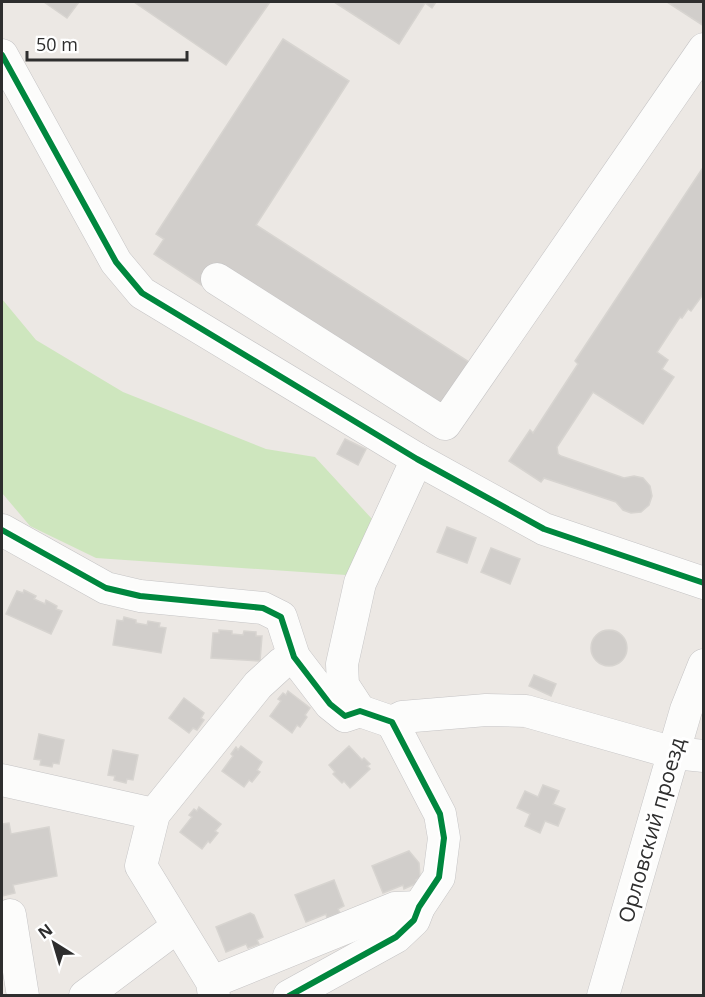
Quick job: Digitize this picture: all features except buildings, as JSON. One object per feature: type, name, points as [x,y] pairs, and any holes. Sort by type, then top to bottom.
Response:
[{"type":"street","points":[[217,279],[445,424],[704,49]]},
{"type":"street","points":[[2,55],[116,262],[142,293],[417,459],[544,529],[704,584]]},
{"type":"street","points":[[360,711],[344,685],[342,664],[360,583],[417,459]]},
{"type":"street","points":[[2,530],[106,588],[140,596],[262,608],[282,617],[294,657],[330,704],[345,716],[360,711],[392,722],[440,814],[444,838],[439,877],[419,907],[414,920],[396,937],[289,996]]},
{"type":"street","points":[[294,657],[282,663],[258,685],[154,814],[141,866],[213,989],[395,908],[419,907]]},
{"type":"street","name":"Орловский проезд","points":[[603,996],[689,754],[686,710],[704,665]]},
{"type":"street","points":[[392,722],[402,717],[486,710],[526,711],[689,754]]},
{"type":"street","points":[[2,780],[154,814]]},
{"type":"street","points":[[10,915],[23,996]]},
{"type":"street","points":[[85,996],[177,927]]},
{"type":"street","points":[[127,996],[142,953]]},
{"type":"green space","points":[[2,299],[36,340],[123,392],[266,449],[315,457],[372,519],[359,557],[346,575],[96,558],[30,526],[2,493]]},
{"type":"cycle path","points":[[2,55],[116,262],[142,293],[417,459],[544,529],[704,583]]},
{"type":"cycle path","points":[[2,530],[106,588],[140,596],[263,608],[281,617],[294,657],[330,704],[345,716],[360,711],[392,722],[440,814],[444,838],[439,877],[419,907],[414,920],[396,937],[289,996]]}]
